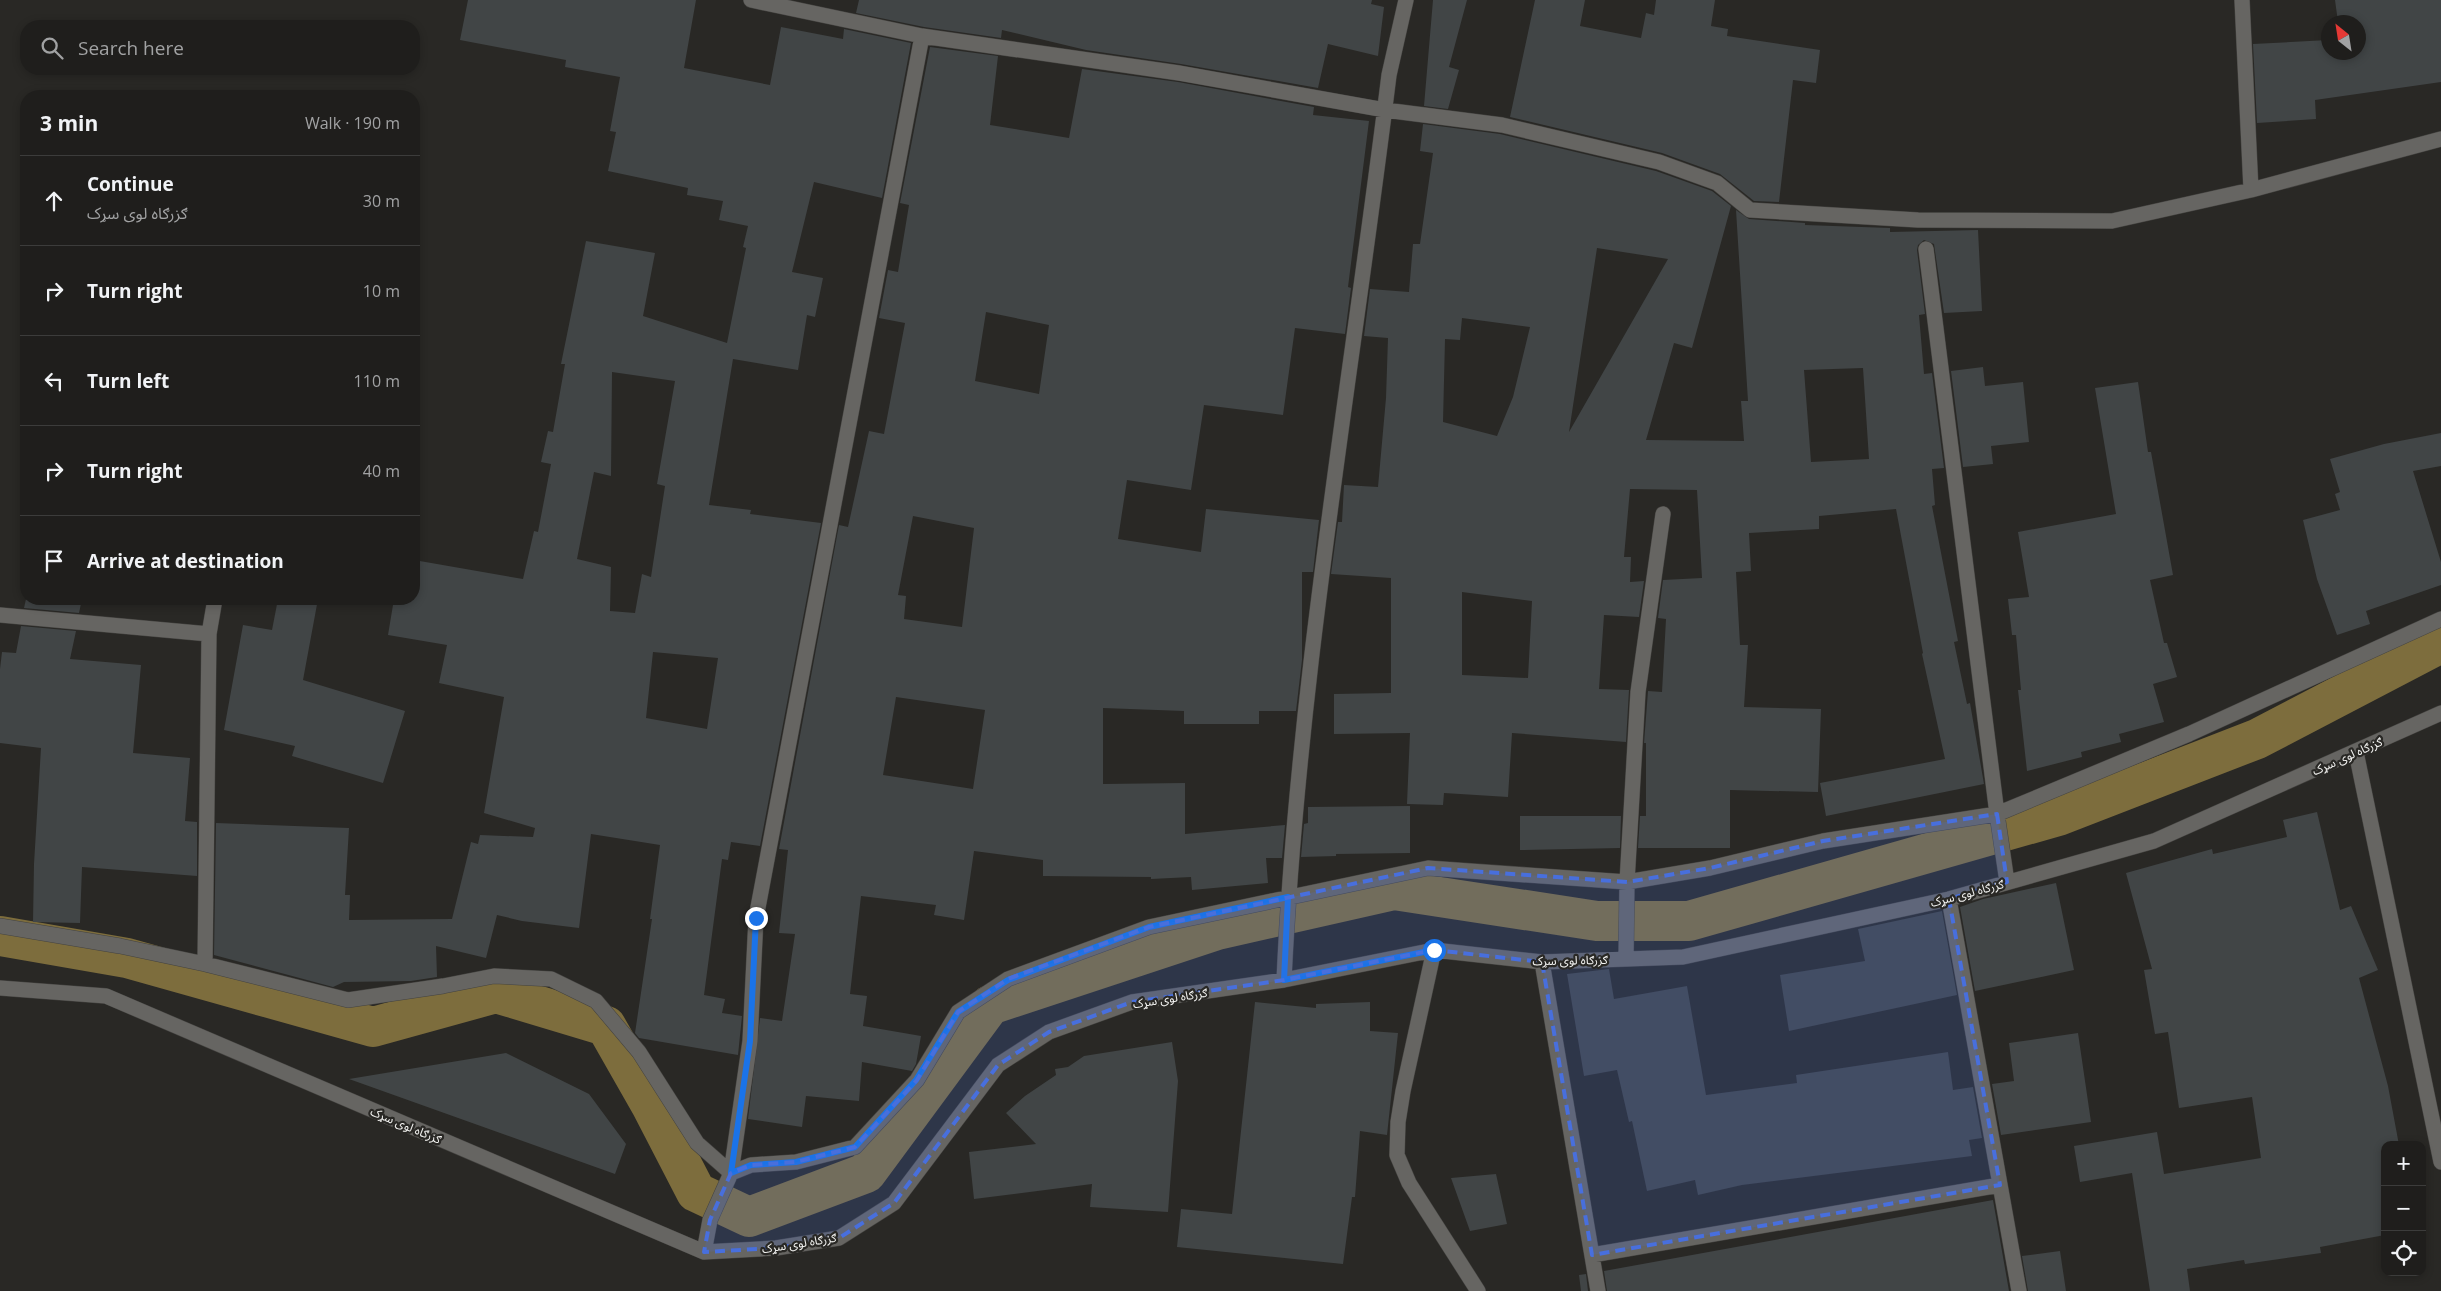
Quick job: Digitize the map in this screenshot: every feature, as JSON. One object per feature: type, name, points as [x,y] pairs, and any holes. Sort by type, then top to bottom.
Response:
[{"type":"street","points":[[751,0],[922,36],[1180,73],[1385,110],[1502,125],[1659,162],[1717,183],[1750,210],[1918,220],[2112,221],[2251,190],[2441,139]]},
{"type":"street","points":[[1284,980],[1288,897],[1310,676],[1389,75],[1406,0]]},
{"type":"street","points":[[2242,0],[2251,190]]},
{"type":"street","points":[[704,1252],[710,1220],[731,1173],[750,1041],[756,918],[922,36]]},
{"type":"street","points":[[1926,249],[1996,814],[2007,882]]},
{"type":"street","points":[[1626,959],[1627,882],[1638,692],[1663,514]]},
{"type":"street","points":[[205,964],[209,634],[214,605]]},
{"type":"street","points":[[0,615],[209,634]]},
{"type":"street","points":[[731,1173],[751,1165],[796,1162],[855,1147],[916,1080],[958,1012],[1008,980],[1149,927],[1428,868],[1627,882],[1710,868],[1823,841],[1996,814],[2189,734],[2441,619]]},
{"type":"street","name":"ګزرګاه لوی سړک","points":[[0,988],[106,996],[704,1252],[776,1248],[839,1238],[894,1202],[998,1065],[1049,1032],[1132,1002],[1284,980],[1434,950],[1542,962],[1683,957],[1949,899],[2154,841],[2441,713]]},
{"type":"street","points":[[2356,752],[2441,1162]]},
{"type":"street","points":[[1949,899],[2019,1291]]},
{"type":"street","points":[[0,926],[120,946],[205,964],[348,1000],[444,986],[494,976],[551,979],[596,1001],[639,1052],[697,1143],[731,1173]]},
{"type":"street","points":[[1434,950],[1403,1091],[1398,1122],[1398,1155],[1409,1183],[1478,1291]]},
{"type":"street","points":[[1542,962],[1598,1291]]},
{"type":"street","points":[[1592,1255],[2000,1185]]},
{"type":"highlighted area","points":[[1997,814],[2007,882],[1949,899],[2000,1185],[1592,1255],[1542,962],[1434,950],[1284,980],[1132,1002],[1049,1032],[998,1065],[894,1203],[839,1238],[776,1248],[704,1252],[710,1220],[731,1173],[751,1165],[796,1162],[855,1147],[917,1080],[958,1012],[1008,979],[1149,927],[1428,868],[1627,882],[1710,868],[1823,841]]},
{"type":"building","points":[[468,0],[696,0],[684,68],[770,85],[781,27],[843,39],[844,29],[911,43],[882,198],[814,182],[792,272],[823,278],[815,317],[807,315],[798,370],[733,359],[709,505],[751,510],[750,514],[821,523],[760,846],[731,842],[728,860],[722,859],[704,995],[725,999],[722,1013],[742,1016],[738,1055],[639,1038],[635,1033],[652,919],[650,919],[660,845],[591,834],[579,928],[522,921],[497,915],[486,958],[436,946],[437,977],[411,981],[344,982],[333,987],[214,955],[216,823],[349,828],[345,895],[350,895],[349,920],[452,919],[471,842],[478,844],[480,835],[533,837],[535,828],[484,813],[504,697],[439,683],[447,645],[388,635],[393,605],[420,605],[420,561],[523,579],[534,531],[538,532],[551,464],[541,462],[548,431],[553,432],[565,364],[561,364],[586,241],[655,253],[643,316],[727,343],[746,248],[743,247],[748,226],[719,220],[723,201],[687,195],[688,188],[608,171],[616,132],[610,131],[620,77],[565,67],[566,60],[460,40]],"holes":[[[612,372],[675,381],[657,484],[665,486],[651,577],[642,574],[635,613],[610,611],[611,567],[577,559],[594,472],[611,476]],[[653,652],[718,658],[707,729],[646,718]]]},
{"type":"building","points":[[859,0],[1372,0],[1371,4],[1384,7],[1378,56],[1328,44],[1318,88],[1181,64],[1086,50],[1002,30],[1001,38],[924,27],[856,13]]},
{"type":"building","points":[[1433,0],[1467,0],[1449,67],[1459,70],[1448,109],[1424,106]]},
{"type":"building","points":[[1535,0],[1585,0],[1580,26],[1641,38],[1646,13],[1654,15],[1656,0],[1715,0],[1711,26],[1728,29],[1727,36],[1820,50],[1816,83],[1793,80],[1779,202],[1754,201],[1720,174],[1662,153],[1510,117]]},
{"type":"building","points":[[2335,0],[2441,0],[2441,82],[2315,100],[2316,119],[2257,123],[2253,44],[2321,40],[2321,60],[2366,60],[2366,15],[2337,15]]},
{"type":"building","points":[[930,47],[998,56],[990,125],[1069,138],[1082,69],[1178,82],[1314,107],[1313,115],[1369,121],[1348,287],[1351,288],[1345,334],[1295,328],[1283,415],[1204,405],[1191,490],[1127,480],[1118,539],[1201,552],[1206,509],[1319,520],[1313,572],[1302,572],[1302,660],[1296,711],[1259,711],[1259,724],[1184,724],[1184,711],[1103,708],[1103,784],[1185,783],[1185,834],[1285,825],[1282,858],[1266,858],[1268,883],[1192,890],[1191,877],[1151,879],[1151,877],[1043,876],[1043,860],[974,851],[964,920],[934,915],[936,905],[861,896],[850,994],[867,996],[863,1026],[921,1036],[916,1064],[912,1071],[862,1062],[859,1101],[806,1096],[802,1127],[748,1119],[760,1018],[782,1021],[795,934],[779,933],[788,850],[779,849],[839,525],[848,527],[869,431],[884,434],[905,323],[879,318],[888,270],[898,272],[909,205],[900,203]],"holes":[[[986,312],[1049,325],[1039,394],[975,381]],[[913,516],[974,528],[962,627],[904,619],[906,596],[898,595]],[[896,697],[985,710],[973,789],[883,775]]]},
{"type":"building","points":[[1423,124],[1500,134],[1656,171],[1712,191],[1731,206],[1692,348],[1674,343],[1646,440],[1744,441],[1741,401],[1748,401],[1736,210],[1749,219],[1805,223],[1805,225],[1890,228],[1890,232],[1978,230],[1982,311],[1944,313],[1934,244],[1924,240],[1918,245],[1917,250],[1925,314],[1919,315],[1924,374],[1932,373],[1944,468],[1932,469],[1935,505],[1932,506],[1958,641],[1954,642],[1967,704],[1970,703],[1984,784],[1826,816],[1820,783],[1945,759],[1922,654],[1896,509],[1819,516],[1819,529],[1749,533],[1751,571],[1736,572],[1740,645],[1748,645],[1744,707],[1821,709],[1818,792],[1730,790],[1730,848],[1638,848],[1640,816],[1646,816],[1646,743],[1644,743],[1648,691],[1662,692],[1666,619],[1658,618],[1663,580],[1702,578],[1697,490],[1630,489],[1624,557],[1631,557],[1630,582],[1644,581],[1639,617],[1604,615],[1599,689],[1629,690],[1626,742],[1512,733],[1508,797],[1444,793],[1443,805],[1407,804],[1410,733],[1334,734],[1334,694],[1391,693],[1391,578],[1331,574],[1338,522],[1342,522],[1344,485],[1378,487],[1386,398],[1388,338],[1364,336],[1370,289],[1409,292],[1413,244],[1420,244],[1433,153],[1420,151]],"holes":[[[1597,248],[1668,259],[1569,432]],[[1462,318],[1530,327],[1513,397],[1497,436],[1443,422],[1445,339],[1460,340]],[[1863,368],[1869,459],[1811,462],[1804,370]],[[1462,592],[1532,601],[1528,678],[1462,675]]]},
{"type":"building","points":[[1983,367],[1985,386],[2023,382],[2029,442],[1991,446],[1993,464],[1963,467],[1951,371]]},
{"type":"building","points":[[2138,382],[2148,452],[2151,452],[2173,575],[2150,580],[2164,643],[2167,643],[2177,677],[2153,684],[2164,722],[2119,734],[2121,742],[2081,752],[2082,757],[2027,771],[2018,690],[2021,690],[2016,635],[2012,635],[2008,599],[2029,597],[2018,532],[2116,514],[2095,388]]},
{"type":"building","points":[[2441,433],[2441,466],[2413,471],[2441,562],[2441,585],[2366,611],[2370,624],[2337,635],[2317,579],[2303,520],[2340,510],[2335,494],[2340,492],[2330,459],[2384,444]]},
{"type":"building","points":[[25,605],[81,605],[79,613],[24,608]]},
{"type":"building","points":[[277,605],[317,605],[303,680],[405,711],[383,783],[292,756],[295,746],[224,730],[243,625],[272,630]]},
{"type":"building","points":[[21,626],[76,631],[70,659],[141,665],[133,753],[190,758],[185,821],[197,822],[197,876],[82,867],[80,923],[33,922],[34,864],[41,748],[0,743],[0,669],[2,652],[16,653]]},
{"type":"building","points":[[1410,806],[1410,853],[1336,854],[1336,856],[1301,857],[1304,824],[1308,823],[1308,807]]},
{"type":"building","points":[[2317,812],[2340,910],[2351,906],[2378,970],[2359,978],[2388,1086],[2398,1141],[2381,1141],[2381,1236],[2320,1247],[2321,1253],[2245,1264],[2244,1260],[2187,1269],[2190,1291],[2150,1291],[2132,1173],[2080,1182],[2074,1146],[2157,1132],[2164,1174],[2261,1158],[2252,1097],[2179,1108],[2168,1032],[2155,1034],[2144,970],[2152,969],[2126,873],[2212,849],[2213,854],[2287,837],[2283,820]]},
{"type":"building","points":[[1520,816],[1621,816],[1620,848],[1520,850]]},
{"type":"building","points":[[2056,883],[2074,970],[1975,991],[1960,907],[1983,899]]},
{"type":"building","points":[[1942,911],[1957,995],[1789,1031],[1780,975],[1865,961],[1858,929]]},
{"type":"building","points":[[1609,969],[1614,999],[1687,986],[1706,1095],[1797,1083],[1796,1075],[1948,1052],[1953,1090],[1973,1087],[1982,1138],[1969,1140],[1972,1156],[1742,1185],[1698,1195],[1695,1180],[1647,1191],[1632,1121],[1629,1122],[1617,1070],[1584,1076],[1567,974]]},
{"type":"building","points":[[1255,1002],[1316,1008],[1316,1004],[1370,1002],[1370,1031],[1398,1033],[1387,1135],[1360,1131],[1355,1197],[1352,1197],[1343,1264],[1177,1247],[1181,1209],[1232,1214]]},
{"type":"building","points":[[2078,1033],[2091,1122],[2001,1135],[1992,1084],[2014,1081],[2009,1043]]},
{"type":"building","points":[[1172,1042],[1178,1081],[1168,1212],[1090,1207],[1092,1184],[974,1199],[969,1152],[1036,1144],[1006,1113],[1025,1096],[1056,1075],[1055,1069],[1068,1067],[1084,1056]]},
{"type":"building","points":[[506,1053],[589,1094],[626,1144],[615,1174],[349,1079]]},
{"type":"building","points":[[1496,1174],[1507,1224],[1470,1231],[1451,1178]]},
{"type":"building","points":[[1993,1200],[2009,1291],[1607,1291],[1604,1271]]},
{"type":"building","points":[[2060,1251],[2066,1291],[2028,1291],[2022,1256]]},
{"type":"building","points":[[1586,1274],[1588,1291],[1581,1291],[1579,1275]]},
{"type":"waterway","points":[[0,936],[127,958],[373,1027],[496,993],[606,1026],[651,1105],[696,1192],[749,1217],[866,1173],[990,1005],[1217,930],[1394,890],[1597,921],[1689,921],[2058,816],[2257,739],[2441,643]]},
{"type":"route","points":[[756,918],[750,1041],[731,1173],[751,1165],[796,1162],[855,1147],[916,1080],[958,1012],[1008,980],[1149,927],[1288,897],[1284,980],[1434,950]]}]
